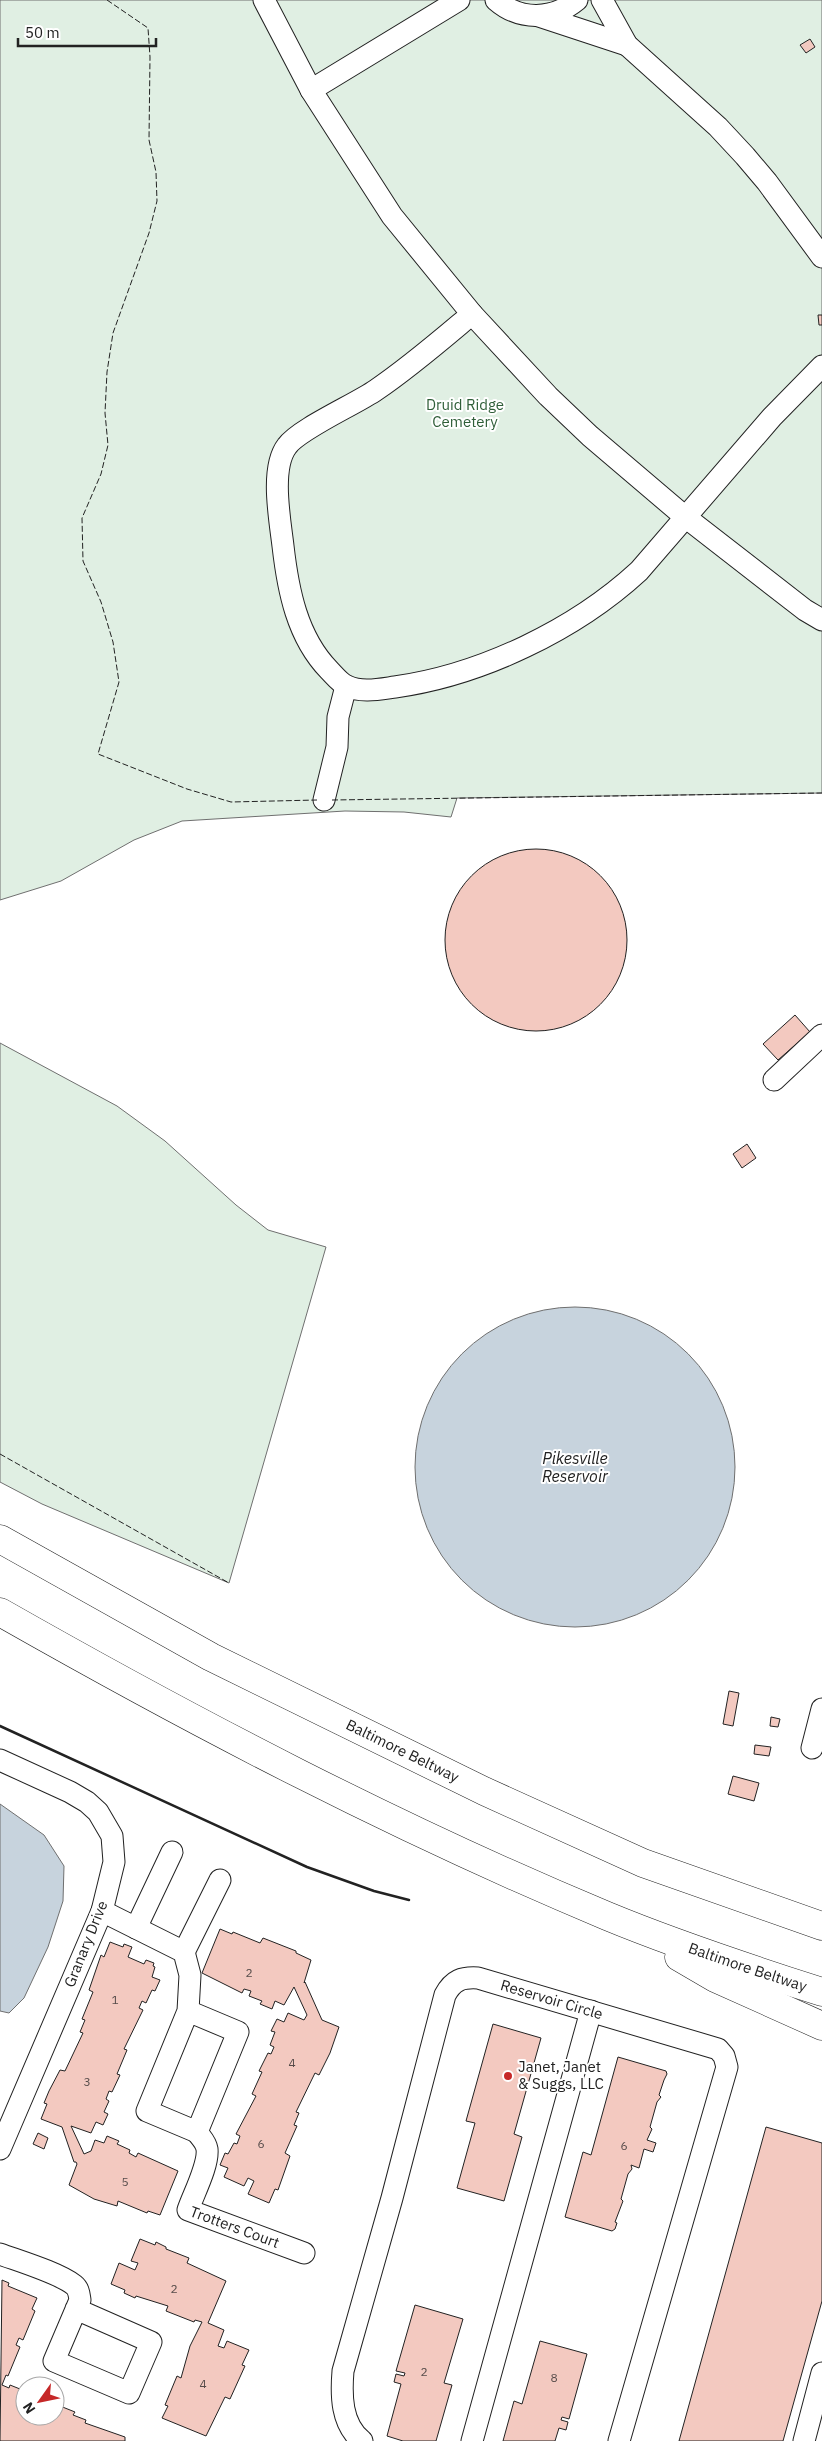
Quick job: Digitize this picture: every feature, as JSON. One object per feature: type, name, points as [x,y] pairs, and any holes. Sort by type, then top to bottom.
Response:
[{"type":"highway","name":"Baltimore Beltway","points":[[0,1539],[211,1657],[361,1733],[484,1792],[643,1863],[822,1926]]},
{"type":"highway","name":"Baltimore Beltway","points":[[0,1612],[177,1710],[332,1790],[445,1845],[609,1916],[721,1959],[822,1992]]},
{"type":"highway","points":[[643,1863],[754,1887],[822,1905]]},
{"type":"highway","points":[[609,1916],[715,1978],[822,2026]]},
{"type":"street","points":[[264,0],[311,90],[392,216],[472,314],[548,396],[590,436],[684,516],[805,610],[822,620]]},
{"type":"street","points":[[311,90],[459,0]]},
{"type":"street","points":[[496,0],[516,12],[539,16],[627,45]]},
{"type":"street","points":[[539,16],[558,12],[577,0]]},
{"type":"street","points":[[602,0],[627,45],[718,127],[745,156],[767,182],[822,257]]},
{"type":"street","points":[[472,314],[418,360],[375,391],[295,438],[282,455],[278,484],[287,581],[308,643],[321,662],[346,686],[376,690],[422,684],[461,672],[522,647],[580,617],[618,591],[639,571],[684,516],[772,417],[822,366]]},
{"type":"street","points":[[324,800],[337,747],[338,717],[346,686]]},
{"type":"street","points":[[774,1080],[822,1035]]},
{"type":"street","points":[[812,1748],[822,1709]]},
{"type":"street","name":"Granary Drive","points":[[0,1760],[70,1792],[87,1802],[98,1812],[112,1836],[114,1846],[114,1862],[102,1911],[0,2150]]},
{"type":"street","points":[[136,1928],[172,1852]]},
{"type":"street","points":[[188,2011],[238,2032],[197,2132],[147,2112],[188,2011],[190,1975],[184,1952],[220,1880]]},
{"type":"street","points":[[102,1911],[184,1952]]},
{"type":"street","name":"Reservoir Circle","points":[[362,2441],[344,2412],[341,2396],[343,2371],[392,2198],[445,1995],[450,1986],[457,1980],[478,1978],[718,2049],[724,2056],[727,2067],[618,2441]]},
{"type":"street","points":[[472,2441],[590,2011]]},
{"type":"street","name":"Trotters Court","points":[[197,2132],[204,2141],[207,2150],[206,2161],[188,2210],[304,2253]]},
{"type":"street","points":[[0,2254],[74,2286],[79,2292],[80,2300],[76,2309],[54,2361],[129,2393],[152,2342],[76,2309]]},
{"type":"street","points":[[804,2441],[822,2373]]},
{"type":"green space","name":"Druid Ridge Cemetery","points":[[0,0],[822,0],[822,793],[457,798],[451,817],[404,812],[345,811],[182,821],[134,840],[61,881],[0,900]]},
{"type":"green space","points":[[0,1043],[117,1106],[165,1141],[236,1205],[268,1230],[326,1247],[229,1583],[42,1504],[0,1482]]},
{"type":"water","name":"Pikesville Reservoir","points":[[575,1307],[621,1314],[636,1320],[664,1334],[688,1354],[708,1378],[722,1406],[728,1421],[735,1467],[728,1513],[722,1528],[708,1556],[688,1580],[664,1600],[636,1614],[621,1620],[575,1627],[529,1620],[514,1614],[486,1600],[462,1580],[442,1556],[428,1528],[422,1513],[415,1467],[422,1421],[428,1406],[442,1378],[462,1354],[486,1334],[514,1320],[529,1314]]},
{"type":"water","points":[[0,1804],[44,1835],[64,1866],[63,1901],[48,1947],[24,1998],[9,2013],[0,2011]]},
{"type":"building","points":[[810,39],[815,47],[806,53],[800,45]]},
{"type":"building","points":[[818,315],[822,315],[822,325],[819,325]]},
{"type":"building","points":[[545,849],[571,855],[601,875],[621,905],[626,922],[626,958],[621,975],[601,1005],[579,1021],[563,1028],[527,1031],[509,1028],[493,1021],[478,1011],[465,998],[455,983],[448,967],[445,931],[448,913],[455,897],[465,882],[478,869],[493,859],[509,852]]},
{"type":"building","points":[[795,1015],[810,1032],[778,1060],[763,1044]]},
{"type":"building","points":[[747,1144],[756,1158],[742,1168],[733,1154]]},
{"type":"building","points":[[729,1691],[739,1693],[733,1726],[723,1724]]},
{"type":"building","points":[[771,1717],[780,1719],[778,1727],[770,1726]]},
{"type":"building","points":[[755,1745],[771,1747],[769,1756],[754,1754]]},
{"type":"building","points":[[733,1776],[759,1783],[754,1801],[728,1794]]},
{"type":"building","points":[[220,1929],[260,1943],[263,1938],[296,1951],[296,1953],[311,1960],[304,1983],[322,2020],[339,2027],[330,2053],[319,2075],[315,2073],[296,2112],[299,2113],[294,2125],[297,2126],[285,2153],[290,2156],[278,2190],[275,2189],[269,2203],[248,2194],[254,2181],[248,2178],[244,2186],[224,2177],[228,2168],[220,2165],[225,2153],[228,2154],[234,2143],[237,2144],[240,2136],[236,2134],[256,2096],[252,2094],[262,2072],[259,2071],[268,2053],[271,2054],[274,2047],[270,2045],[275,2032],[271,2031],[277,2019],[284,2022],[288,2013],[304,2020],[307,2015],[294,1987],[284,2005],[275,2001],[272,2009],[260,2004],[262,2001],[249,1996],[251,1991],[244,1989],[242,1993],[202,1973]]},
{"type":"building","points":[[110,1942],[123,1947],[124,1944],[132,1947],[128,1957],[144,1964],[146,1960],[154,1963],[153,1966],[155,1967],[152,1977],[160,1980],[155,1991],[152,1990],[146,2003],[142,2001],[139,2008],[143,2010],[124,2049],[127,2050],[117,2074],[120,2075],[112,2092],[109,2091],[106,2099],[109,2101],[104,2112],[108,2114],[103,2125],[96,2122],[91,2133],[71,2126],[84,2154],[91,2151],[95,2140],[104,2143],[107,2136],[119,2141],[117,2144],[130,2150],[129,2153],[136,2157],[138,2153],[178,2171],[160,2215],[148,2211],[147,2213],[118,2201],[117,2206],[94,2199],[69,2185],[77,2164],[74,2162],[62,2127],[41,2119],[47,2104],[44,2103],[49,2091],[60,2070],[65,2071],[83,2033],[80,2032],[85,2020],[82,2019],[93,1992],[89,1990],[101,1955],[104,1957]]},
{"type":"building","points":[[493,2024],[541,2038],[514,2134],[522,2137],[504,2201],[457,2188],[475,2123],[466,2121]]},
{"type":"building","points":[[618,2057],[666,2071],[667,2074],[650,2127],[652,2129],[647,2140],[656,2143],[653,2152],[644,2149],[639,2168],[631,2165],[632,2169],[628,2174],[621,2199],[623,2201],[615,2222],[617,2223],[612,2231],[565,2217],[583,2152],[591,2155]]},
{"type":"building","points":[[766,2127],[822,2143],[822,2301],[783,2441],[679,2441]]},
{"type":"building","points":[[38,2133],[48,2138],[44,2149],[33,2144]]},
{"type":"building","points":[[140,2239],[155,2245],[156,2242],[166,2247],[166,2249],[189,2258],[187,2263],[226,2281],[208,2323],[224,2330],[218,2346],[224,2348],[227,2341],[249,2350],[242,2365],[245,2366],[230,2399],[225,2397],[206,2436],[162,2418],[168,2406],[165,2405],[177,2376],[181,2378],[190,2346],[202,2322],[195,2320],[194,2322],[166,2311],[168,2306],[136,2296],[135,2298],[124,2293],[125,2290],[111,2284],[119,2263],[135,2270],[138,2263],[131,2261]]},
{"type":"building","points":[[2,2280],[9,2283],[8,2286],[37,2298],[32,2309],[35,2311],[23,2340],[19,2338],[16,2345],[20,2347],[8,2376],[6,2375],[2,2385],[9,2388],[10,2385],[15,2387],[15,2426],[65,2426],[65,2408],[75,2412],[73,2415],[86,2420],[85,2423],[125,2437],[125,2441],[0,2441]]},
{"type":"building","points":[[415,2305],[463,2319],[444,2383],[452,2385],[436,2441],[403,2441],[387,2436],[401,2384],[394,2382],[396,2374],[404,2376],[405,2373],[396,2371]]},
{"type":"building","points":[[540,2341],[587,2354],[569,2419],[562,2417],[561,2420],[568,2422],[566,2430],[559,2428],[555,2441],[503,2441],[514,2401],[522,2404]]},
{"type":"fence","points":[[107,0],[148,28],[150,57],[149,140],[156,172],[157,201],[149,233],[113,333],[107,372],[105,413],[108,445],[101,474],[82,518],[83,561],[101,602],[113,642],[119,682],[98,754],[187,789],[231,802],[317,800]]},
{"type":"fence","points":[[332,800],[822,793]]},
{"type":"fence","points":[[0,1454],[229,1583]]},
{"type":"wall","points":[[0,1726],[307,1867],[374,1891],[409,1900]]},
{"type":"place","name":"Janet, Janet & Suggs, LLC","points":[[508,2076]]}]
